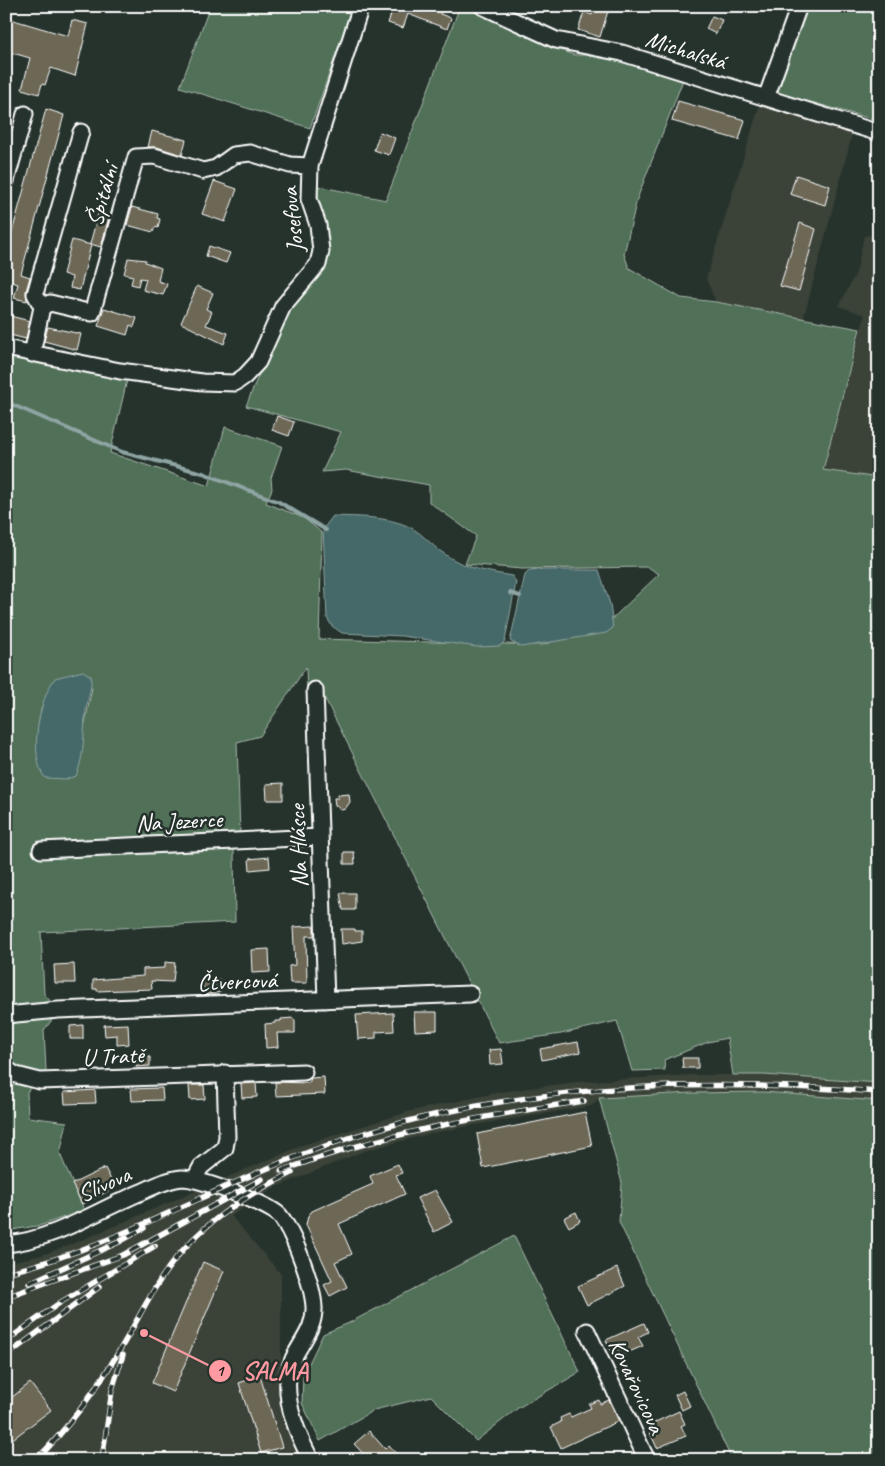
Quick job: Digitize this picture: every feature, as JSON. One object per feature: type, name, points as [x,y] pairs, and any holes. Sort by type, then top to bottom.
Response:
[{"type":"street","name":"Josefova","points":[[6,348],[120,371],[202,382],[235,383],[258,362],[283,306],[318,264],[321,251],[318,225],[309,199],[310,166],[362,6]]},
{"type":"street","name":"Michalská","points":[[482,6],[556,40],[622,53],[879,133]]},
{"type":"street","points":[[766,98],[799,6]]},
{"type":"street","points":[[6,181],[25,114]]},
{"type":"street","points":[[32,354],[42,307],[35,294],[81,132]]},
{"type":"street","name":"Špitální","points":[[42,307],[50,303],[92,313],[136,157],[154,156],[203,171],[216,168],[234,155],[250,153],[290,165],[310,166]]},
{"type":"street","name":"Na Hlásce","points":[[315,690],[326,1000]]},
{"type":"street","name":"Na Jezerce","points":[[40,850],[320,837]]},
{"type":"street","name":"Čtvercová","points":[[6,1015],[58,1010],[470,994]]},
{"type":"street","name":"U Tratě","points":[[6,1069],[16,1075],[40,1081],[225,1073],[304,1072]]},
{"type":"street","points":[[194,1180],[201,1167],[226,1148],[225,1073]]},
{"type":"street","name":"Slívova","points":[[6,1244],[23,1242],[44,1236],[172,1180],[183,1178],[194,1180],[256,1202],[279,1215],[299,1254],[311,1287],[314,1317],[311,1328],[293,1359],[288,1376],[292,1413],[311,1460]]},
{"type":"street","name":"Kovařovicova","points":[[587,1330],[647,1460]]},
{"type":"shaded area","points":[[760,104],[853,131],[803,320],[716,302],[706,279]]},
{"type":"shaded area","points":[[879,234],[879,478],[823,470],[865,315],[839,306],[856,273],[864,236]]},
{"type":"shaded area","points":[[691,1075],[764,1075],[879,1083],[879,1101],[764,1092],[692,1093],[599,1098],[591,1106],[428,1134],[364,1151],[276,1187],[231,1216],[281,1274],[281,1405],[298,1460],[6,1460],[6,1263],[42,1255],[77,1242],[303,1145],[411,1111],[501,1092],[576,1082]]},
{"type":"green space","points":[[210,6],[353,6],[310,128],[180,87]]},
{"type":"green space","points":[[460,6],[467,6],[527,36],[574,55],[604,55],[683,80],[637,199],[624,254],[629,268],[681,298],[716,302],[860,329],[823,470],[879,478],[879,1083],[764,1075],[733,1075],[727,1038],[708,1042],[664,1060],[665,1070],[632,1071],[617,1021],[561,1034],[499,1043],[321,691],[307,693],[306,667],[260,736],[237,742],[240,834],[234,850],[235,922],[41,932],[44,994],[52,1003],[52,1020],[44,1030],[46,1070],[27,1092],[28,1117],[67,1122],[60,1154],[84,1210],[42,1225],[6,1231],[6,357],[127,380],[110,453],[209,486],[225,427],[282,446],[271,478],[272,489],[266,503],[304,518],[322,533],[319,639],[543,645],[613,618],[659,574],[648,567],[522,569],[465,564],[476,536],[429,502],[429,485],[346,470],[322,472],[341,432],[246,406],[285,310],[324,261],[317,186],[386,200]],"holes":[[[92,688],[83,733],[40,711]]]},
{"type":"green space","points":[[802,6],[879,6],[879,121],[771,91]]},
{"type":"green space","points":[[764,1092],[879,1101],[879,1460],[732,1460],[619,1222],[622,1183],[599,1098],[692,1093]]},
{"type":"green space","points":[[514,1236],[580,1372],[518,1408],[476,1441],[431,1396],[374,1410],[320,1441],[302,1403],[303,1376],[323,1334],[349,1323]]},
{"type":"water","points":[[333,516],[372,518],[401,523],[415,530],[451,558],[467,566],[512,576],[516,582],[505,641],[500,646],[477,647],[402,636],[342,633],[332,626],[327,618],[323,529]]},
{"type":"water","points":[[599,570],[610,604],[613,628],[606,633],[521,647],[510,641],[525,575],[529,571]]},
{"type":"water","points":[[83,671],[91,676],[91,680],[79,768],[76,776],[66,779],[45,778],[37,756],[36,742],[44,699],[55,678]]},
{"type":"building","points":[[390,6],[436,6],[441,10],[440,14],[451,18],[447,29],[408,14],[403,28],[388,23],[393,8]]},
{"type":"building","points":[[595,7],[608,11],[600,37],[578,30],[584,12],[592,15]]},
{"type":"building","points":[[712,16],[722,20],[716,34],[706,29]]},
{"type":"building","points":[[10,19],[68,36],[72,20],[88,24],[75,76],[51,68],[45,85],[42,84],[39,94],[22,89],[30,58],[6,51],[6,33]]},
{"type":"building","points":[[678,101],[745,120],[739,140],[672,121]]},
{"type":"building","points":[[46,109],[64,115],[21,274],[30,277],[26,291],[27,301],[14,298],[18,284],[6,280],[6,254]]},
{"type":"building","points":[[152,131],[186,140],[182,155],[157,147],[148,147]]},
{"type":"building","points":[[380,132],[395,138],[389,155],[374,150]]},
{"type":"building","points":[[796,175],[830,186],[825,205],[790,194]]},
{"type":"building","points":[[214,181],[237,189],[225,222],[202,214]]},
{"type":"building","points":[[132,207],[158,214],[157,218],[160,219],[158,228],[155,227],[153,232],[127,225]]},
{"type":"building","points":[[98,214],[109,217],[101,247],[90,244]]},
{"type":"building","points":[[800,223],[816,229],[799,291],[780,286]]},
{"type":"building","points":[[72,240],[91,245],[80,290],[70,288],[72,277],[63,274]]},
{"type":"building","points":[[209,246],[230,253],[226,263],[206,256]]},
{"type":"building","points":[[128,258],[146,260],[145,262],[161,268],[158,281],[167,284],[163,295],[143,290],[146,279],[140,278],[138,286],[131,284],[133,276],[124,274]]},
{"type":"building","points":[[197,286],[213,293],[206,309],[212,312],[206,325],[228,333],[224,344],[181,323]]},
{"type":"building","points":[[104,308],[137,318],[134,327],[130,325],[127,335],[98,326]]},
{"type":"building","points":[[6,315],[30,321],[26,339],[6,334]]},
{"type":"building","points":[[48,327],[81,334],[77,350],[44,341]]},
{"type":"building","points":[[277,416],[294,422],[289,436],[272,430]]},
{"type":"building","points":[[283,783],[283,800],[267,800],[266,784]]},
{"type":"building","points":[[349,794],[350,802],[345,809],[341,810],[335,805],[334,798],[338,798],[338,795]]},
{"type":"building","points":[[344,852],[354,852],[355,864],[344,864]]},
{"type":"building","points":[[269,857],[270,868],[250,870],[249,859]]},
{"type":"building","points":[[340,893],[355,893],[355,910],[343,910]]},
{"type":"building","points":[[314,926],[314,936],[306,936],[307,983],[290,983],[289,966],[295,965],[293,927]]},
{"type":"building","points":[[341,929],[362,931],[362,941],[342,944]]},
{"type":"building","points":[[269,949],[270,972],[252,973],[251,950]]},
{"type":"building","points":[[165,962],[175,963],[173,982],[151,981],[152,989],[97,991],[97,989],[93,989],[93,980],[143,976],[143,969],[165,968]]},
{"type":"building","points":[[74,964],[75,983],[55,983],[54,965]]},
{"type":"building","points":[[220,980],[220,992],[203,995],[203,981]]},
{"type":"building","points":[[414,1012],[437,1012],[437,1030],[415,1031]]},
{"type":"building","points":[[393,1013],[394,1031],[376,1032],[376,1038],[358,1039],[356,1015]]},
{"type":"building","points":[[293,1018],[295,1021],[295,1033],[277,1033],[278,1047],[266,1048],[265,1024],[275,1023],[275,1021],[281,1021],[281,1019]]},
{"type":"building","points":[[128,1024],[129,1044],[117,1045],[117,1035],[105,1036],[104,1025]]},
{"type":"building","points":[[83,1025],[83,1039],[70,1039],[70,1026]]},
{"type":"building","points":[[578,1042],[580,1052],[542,1060],[540,1049]]},
{"type":"building","points":[[501,1049],[503,1064],[490,1065],[489,1050]]},
{"type":"building","points":[[136,1057],[150,1057],[150,1066],[136,1067]]},
{"type":"building","points":[[682,1058],[698,1058],[698,1068],[683,1068]]},
{"type":"building","points":[[324,1077],[325,1094],[276,1096],[275,1082],[309,1083],[311,1078]]},
{"type":"building","points":[[256,1083],[257,1097],[242,1098],[241,1084]]},
{"type":"building","points":[[189,1085],[204,1085],[205,1099],[190,1100]]},
{"type":"building","points":[[162,1088],[163,1100],[132,1101],[131,1089]]},
{"type":"building","points":[[95,1090],[96,1103],[65,1104],[64,1092]]},
{"type":"building","points":[[585,1112],[592,1146],[483,1168],[477,1134]]},
{"type":"building","points":[[398,1164],[402,1173],[396,1175],[405,1194],[339,1224],[352,1254],[335,1262],[347,1287],[330,1296],[324,1285],[332,1281],[306,1225],[308,1216],[312,1211],[373,1184],[370,1176]]},
{"type":"building","points":[[105,1168],[115,1188],[82,1204],[72,1184]]},
{"type":"building","points":[[435,1190],[453,1222],[434,1232],[417,1198]]},
{"type":"building","points":[[576,1212],[580,1221],[569,1227],[564,1218]]},
{"type":"building","points":[[203,1262],[224,1271],[173,1392],[152,1383]]},
{"type":"building","points":[[617,1268],[625,1286],[587,1305],[578,1286]]},
{"type":"building","points":[[644,1323],[648,1332],[638,1337],[643,1346],[615,1358],[606,1340]]},
{"type":"building","points":[[260,1376],[282,1447],[261,1453],[239,1383]]},
{"type":"building","points":[[30,1383],[51,1410],[6,1444],[6,1402]]},
{"type":"building","points":[[683,1391],[690,1406],[682,1410],[675,1395]]},
{"type":"building","points":[[599,1400],[600,1404],[609,1400],[619,1421],[561,1448],[551,1427],[561,1422],[560,1418],[569,1414],[571,1417],[591,1408],[589,1404]]},
{"type":"building","points":[[679,1411],[685,1424],[681,1426],[686,1436],[657,1448],[647,1426]]},
{"type":"building","points":[[369,1431],[385,1449],[389,1445],[403,1460],[369,1460],[354,1444]]},
{"type":"waterway","points":[[6,402],[122,452],[203,473],[279,502],[326,530]]},
{"type":"waterway","points":[[510,593],[520,596]]},
{"type":"railway","points":[[6,1273],[89,1247],[250,1176],[331,1144],[398,1124],[466,1108],[534,1097],[602,1090],[671,1086],[740,1086],[879,1092]]},
{"type":"railway","points":[[281,1171],[393,1136],[506,1113],[584,1101]]},
{"type":"railway","points":[[36,1460],[72,1420],[93,1392],[161,1279],[176,1258],[201,1232],[229,1209],[292,1173]]},
{"type":"railway","points":[[6,1297],[123,1255],[262,1179]]},
{"type":"railway","points":[[29,1283],[119,1242],[144,1228]]},
{"type":"railway","points":[[6,1341],[61,1302],[155,1246]]},
{"type":"railway","points":[[6,1356],[99,1287]]},
{"type":"railway","points":[[102,1460],[112,1390],[123,1355]]},
{"type":"place","name":"SALMA","points":[[144,1333]]}]
